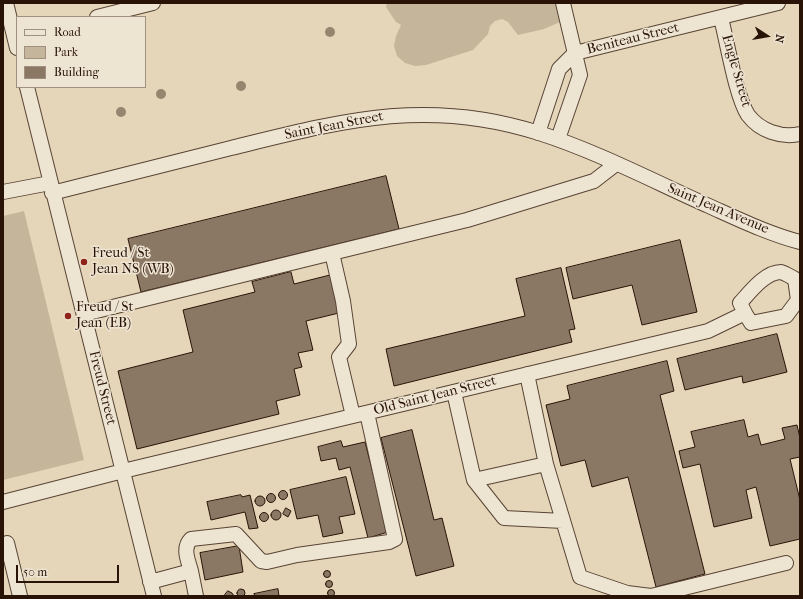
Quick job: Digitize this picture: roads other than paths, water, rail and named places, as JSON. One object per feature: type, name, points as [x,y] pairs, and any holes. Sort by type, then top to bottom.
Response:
[{"type":"street","points":[[6,3],[16,41]]},
{"type":"street","points":[[102,16],[153,3]]},
{"type":"street","points":[[538,133],[559,69],[575,54],[563,3]]},
{"type":"street","name":"Beniteau Street","points":[[558,140],[580,75],[575,54],[778,3]]},
{"type":"street","name":"Engle Street","points":[[721,18],[740,98],[748,115],[760,126],[779,135],[800,134]]},
{"type":"street","name":"Freud Street","points":[[27,88],[154,596]]},
{"type":"street","name":"Saint Jean Street","points":[[3,192],[51,188],[356,119],[410,114],[434,114],[466,117],[515,126],[558,140],[637,174]]},
{"type":"street","points":[[84,314],[467,220],[594,181],[616,164]]},
{"type":"street","name":"Saint Jean Avenue","points":[[637,174],[745,222],[800,242]]},
{"type":"street","points":[[332,254],[343,301],[349,344],[339,357],[353,416]]},
{"type":"street","name":"Old Saint Jean Street","points":[[123,472],[708,331],[745,313]]},
{"type":"street","points":[[527,374],[546,464],[580,577],[627,593],[651,596],[786,563]]},
{"type":"street","points":[[454,392],[474,480],[504,518],[563,521]]},
{"type":"street","points":[[196,596],[186,552],[187,544],[191,539],[236,534],[261,560],[267,562],[297,555],[389,542],[394,539],[367,413]]},
{"type":"street","points":[[474,480],[546,464]]},
{"type":"street","points":[[3,502],[123,472]]},
{"type":"street","points":[[7,543],[20,596]]},
{"type":"street","points":[[150,582],[191,571]]},
{"type":"place","name":"Freud / St Jean NS (WB)","points":[[84,262]]},
{"type":"place","name":"Freud / St Jean (EB)","points":[[68,316]]}]
